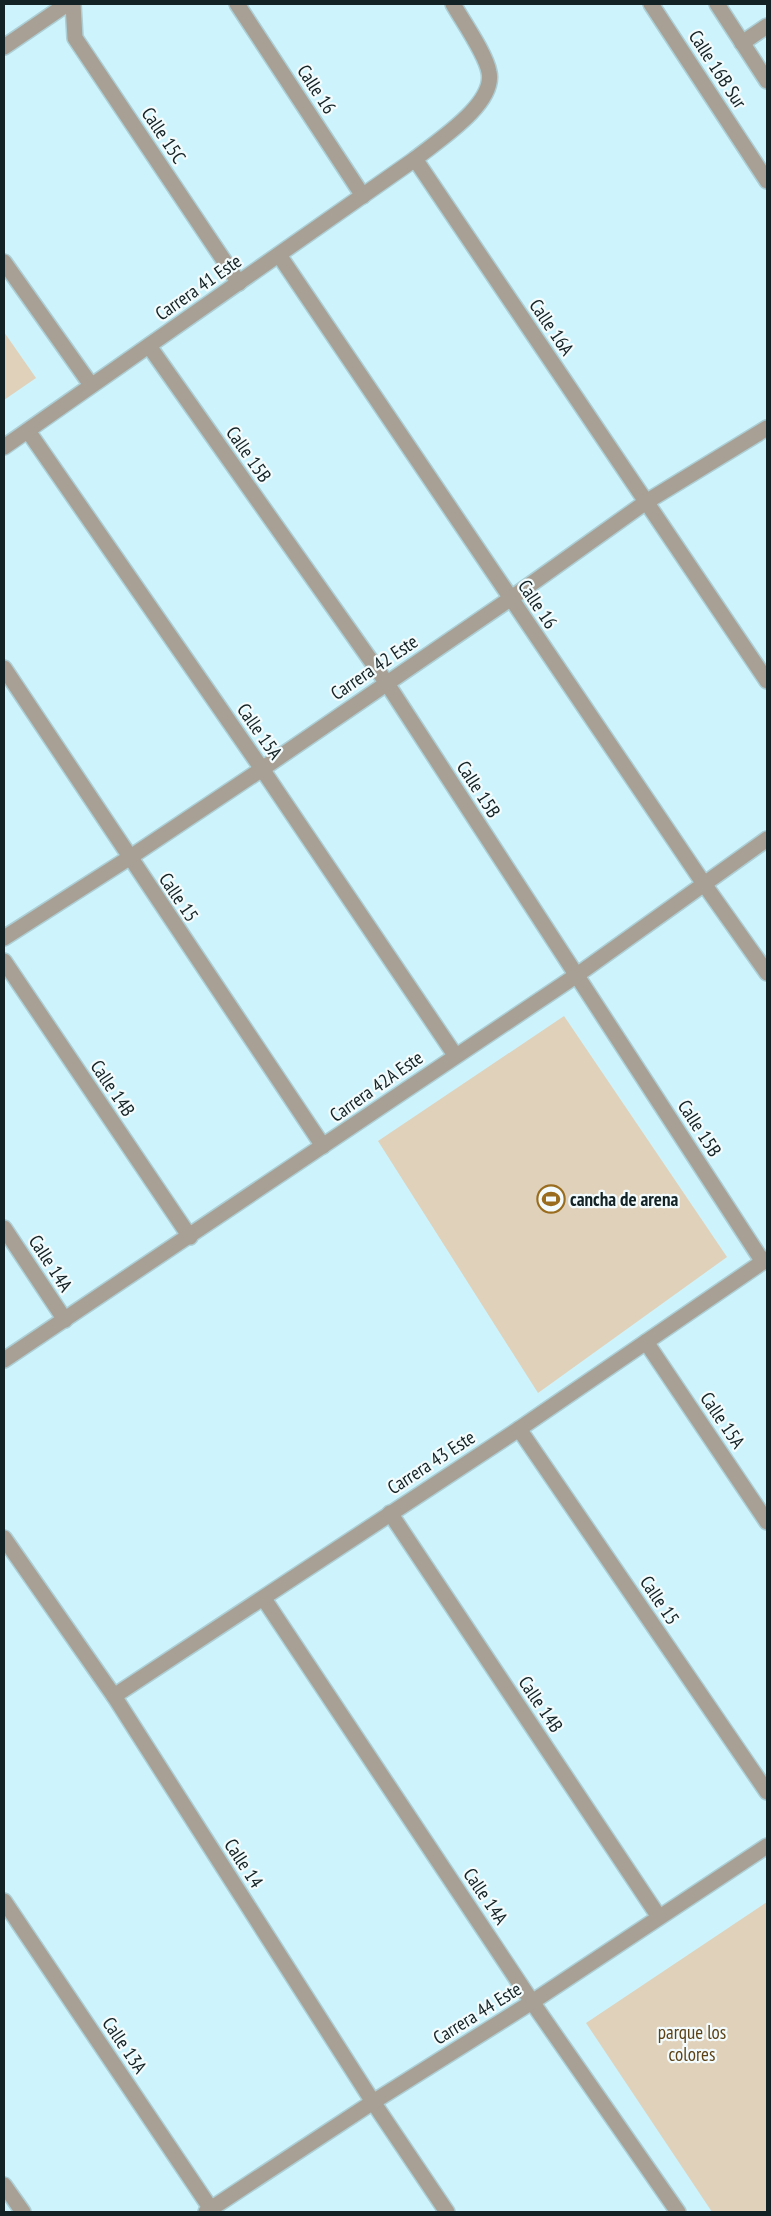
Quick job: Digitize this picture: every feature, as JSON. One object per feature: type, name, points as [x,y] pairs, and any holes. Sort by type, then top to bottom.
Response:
[{"type":"street","points":[[4,47],[67,4]]},
{"type":"street","name":"Calle 15C","points":[[73,4],[75,38],[238,283]]},
{"type":"street","name":"Calle 16","points":[[237,4],[363,196]]},
{"type":"street","points":[[415,159],[472,112],[487,91],[489,72],[477,45],[453,4]]},
{"type":"street","name":"Calle 16B Sur","points":[[651,4],[767,180]]},
{"type":"street","name":"Calle 16B Sur","points":[[717,4],[767,81]]},
{"type":"street","points":[[742,43],[767,26]]},
{"type":"street","name":"Carrera 41 Este","points":[[4,448],[90,385],[149,346],[415,159]]},
{"type":"street","name":"Calle 16A","points":[[415,159],[767,681]]},
{"type":"street","name":"Calle 16","points":[[279,255],[510,599],[704,884],[767,973]]},
{"type":"street","points":[[4,262],[90,385]]},
{"type":"street","name":"Calle 15B","points":[[149,346],[386,682],[765,1260]]},
{"type":"street","name":"Carrera 42 Este","points":[[4,938],[129,858],[262,769],[386,682],[510,599],[646,502],[767,428]]},
{"type":"street","name":"Calle 15A","points":[[28,431],[262,769],[455,1055]]},
{"type":"street","name":"Calle 15","points":[[4,668],[323,1146]]},
{"type":"street","name":"Carrera 42A Este","points":[[4,1360],[190,1237],[455,1055],[577,975],[767,839]]},
{"type":"street","name":"Calle 14B","points":[[4,961],[190,1237]]},
{"type":"street","name":"Calle 14A","points":[[4,1228],[65,1320]]},
{"type":"street","name":"Carrera 43 Este","points":[[114,1696],[264,1599],[390,1513],[519,1429],[765,1260]]},
{"type":"street","name":"Calle 15A","points":[[646,1342],[767,1522]]},
{"type":"street","name":"Calle 15","points":[[519,1429],[767,1792]]},
{"type":"street","name":"Calle 14B","points":[[390,1513],[659,1917]]},
{"type":"street","name":"Calle 14","points":[[4,1538],[114,1696],[373,2102],[447,2212]]},
{"type":"street","name":"Calle 14A","points":[[264,1599],[532,2002],[678,2212]]},
{"type":"street","name":"Carrera 44 Este","points":[[210,2211],[373,2102],[532,2002],[767,1846]]},
{"type":"street","name":"Calle 13A","points":[[4,1901],[210,2211]]},
{"type":"street","points":[[4,2185],[23,2212]]},
{"type":"green space","points":[[4,332],[36,378],[4,400]]},
{"type":"green space","name":"cancha de arena","points":[[564,1016],[727,1257],[538,1393],[378,1141]]},
{"type":"green space","name":"parque los colores","points":[[767,1902],[767,2212],[712,2212],[586,2023]]},
{"type":"place","name":"cancha de arena","points":[[551,1199]]}]
